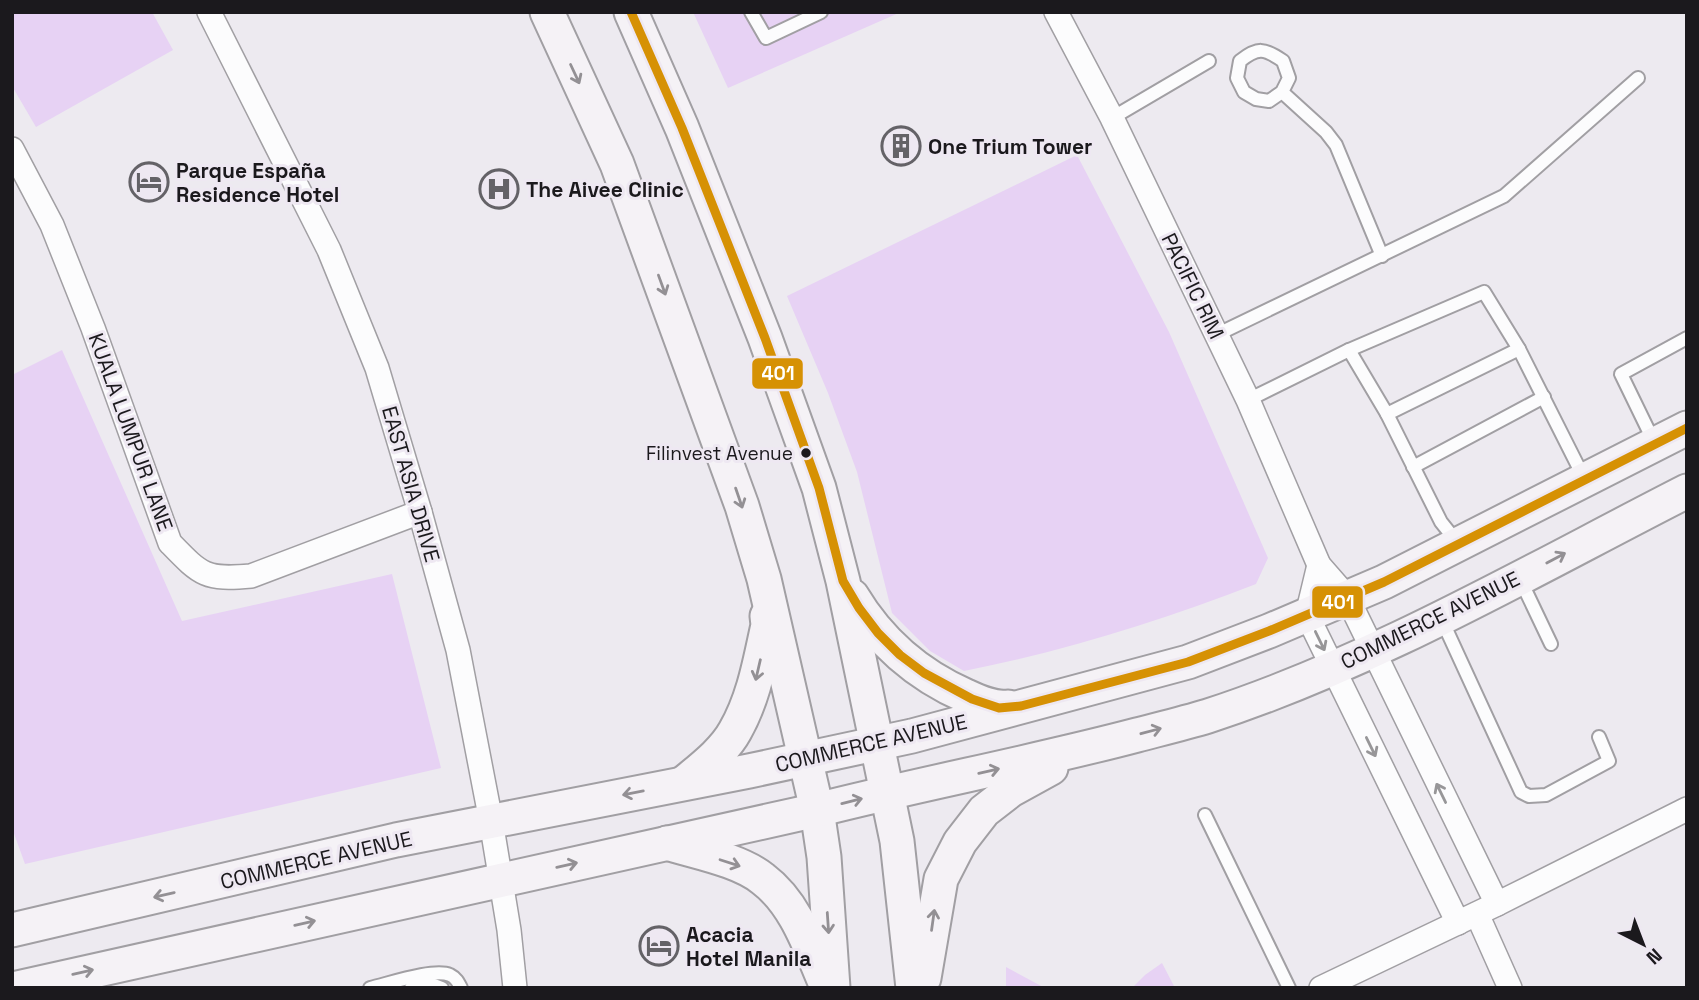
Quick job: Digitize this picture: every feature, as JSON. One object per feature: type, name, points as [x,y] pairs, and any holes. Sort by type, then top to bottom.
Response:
[{"type":"main road","points":[[547,12],[617,164],[742,506],[764,579],[817,810],[824,858],[833,988]]},
{"type":"main road","points":[[631,12],[682,128],[765,338],[819,488],[843,581],[897,841],[914,988]]},
{"type":"main road","name":"COMMERCE AVENUE","points":[[12,930],[396,840],[912,736],[1188,662],[1384,582],[1687,428]]},
{"type":"main road","name":"COMMERCE AVENUE","points":[[17,988],[922,787],[1085,749],[1208,716],[1332,667],[1440,618],[1687,491]]},
{"type":"main road","points":[[685,782],[716,754],[735,732],[754,689],[768,625],[764,579]]},
{"type":"main road","points":[[843,581],[878,633],[900,655],[924,673],[947,688],[972,699],[999,708],[1021,706]]},
{"type":"main road","points":[[923,988],[941,879],[960,842],[984,811],[1011,790],[1085,749]]},
{"type":"main road","points":[[665,843],[740,866],[763,878],[780,896],[807,939],[827,988]]},
{"type":"street","name":"EAST ASIA DRIVE","points":[[209,12],[329,250],[377,369],[420,512],[457,650],[491,821],[515,988]]},
{"type":"street","name":"PACIFIC RIM","points":[[1056,12],[1112,118],[1248,400],[1319,565],[1347,597],[1371,649],[1477,914]]},
{"type":"street","name":"KUALA LUMPUR LANE","points":[[12,149],[51,225],[93,328],[170,542],[196,570],[221,578],[251,576],[420,512]]},
{"type":"street","points":[[1319,565],[1307,615],[1332,667],[1477,914],[1510,988]]},
{"type":"street","points":[[1321,988],[1687,809]]},
{"type":"lane","points":[[751,12],[766,38],[821,12]]},
{"type":"lane","points":[[1252,51],[1268,51],[1283,61],[1289,78],[1282,92],[1269,101],[1256,99],[1244,92],[1237,78],[1240,61],[1252,51]]},
{"type":"lane","points":[[1112,118],[1209,61]]},
{"type":"lane","points":[[1216,335],[1504,196],[1638,78]]},
{"type":"lane","points":[[1282,92],[1326,132],[1336,145],[1382,256]]},
{"type":"lane","points":[[1248,400],[1349,350],[1484,292],[1519,349],[1586,481]]},
{"type":"lane","points":[[1655,444],[1620,374],[1687,338]]},
{"type":"lane","points":[[1387,414],[1519,349]]},
{"type":"lane","points":[[1349,350],[1387,414],[1441,522],[1459,545]]},
{"type":"lane","points":[[1413,467],[1544,397]]},
{"type":"lane","points":[[1519,577],[1551,644]]},
{"type":"lane","points":[[1440,618],[1521,792],[1537,797],[1546,795],[1609,761],[1599,737]]},
{"type":"lane","points":[[1205,816],[1289,988]]},
{"type":"lane","points":[[370,988],[435,973],[447,973],[456,979],[461,988]]},
{"type":"lane","points":[[411,988],[429,983],[442,988]]},
{"type":"shaded area","points":[[12,12],[152,12],[173,50],[36,127],[12,86]]},
{"type":"shaded area","points":[[693,12],[901,12],[728,88]]},
{"type":"shaded area","points":[[1077,155],[1169,332],[1268,558],[1256,584],[1220,598],[1076,644],[964,671],[930,651],[892,613],[857,472],[828,393],[787,296]]},
{"type":"shaded area","points":[[62,350],[182,621],[392,574],[441,768],[25,864],[12,828],[12,375]]},
{"type":"shaded area","points":[[1162,963],[1175,988],[1132,988],[1145,975]]},
{"type":"shaded area","points":[[1006,967],[1045,988],[1006,988]]},
{"type":"transit line","name":"401","points":[[631,12],[682,128],[765,338],[819,488],[843,581],[878,633],[900,655],[924,673],[972,699],[999,708],[1021,706],[1188,662],[1384,582],[1687,428]]},
{"type":"place","name":"One Trium Tower","points":[[901,146]]},
{"type":"place","name":"Parque España Residence Hotel","points":[[149,182]]},
{"type":"place","name":"The Aivee Clinic","points":[[499,189]]},
{"type":"place","name":"Filinvest Avenue","points":[[806,453]]},
{"type":"place","name":"Acacia Hotel Manila","points":[[659,946]]}]
